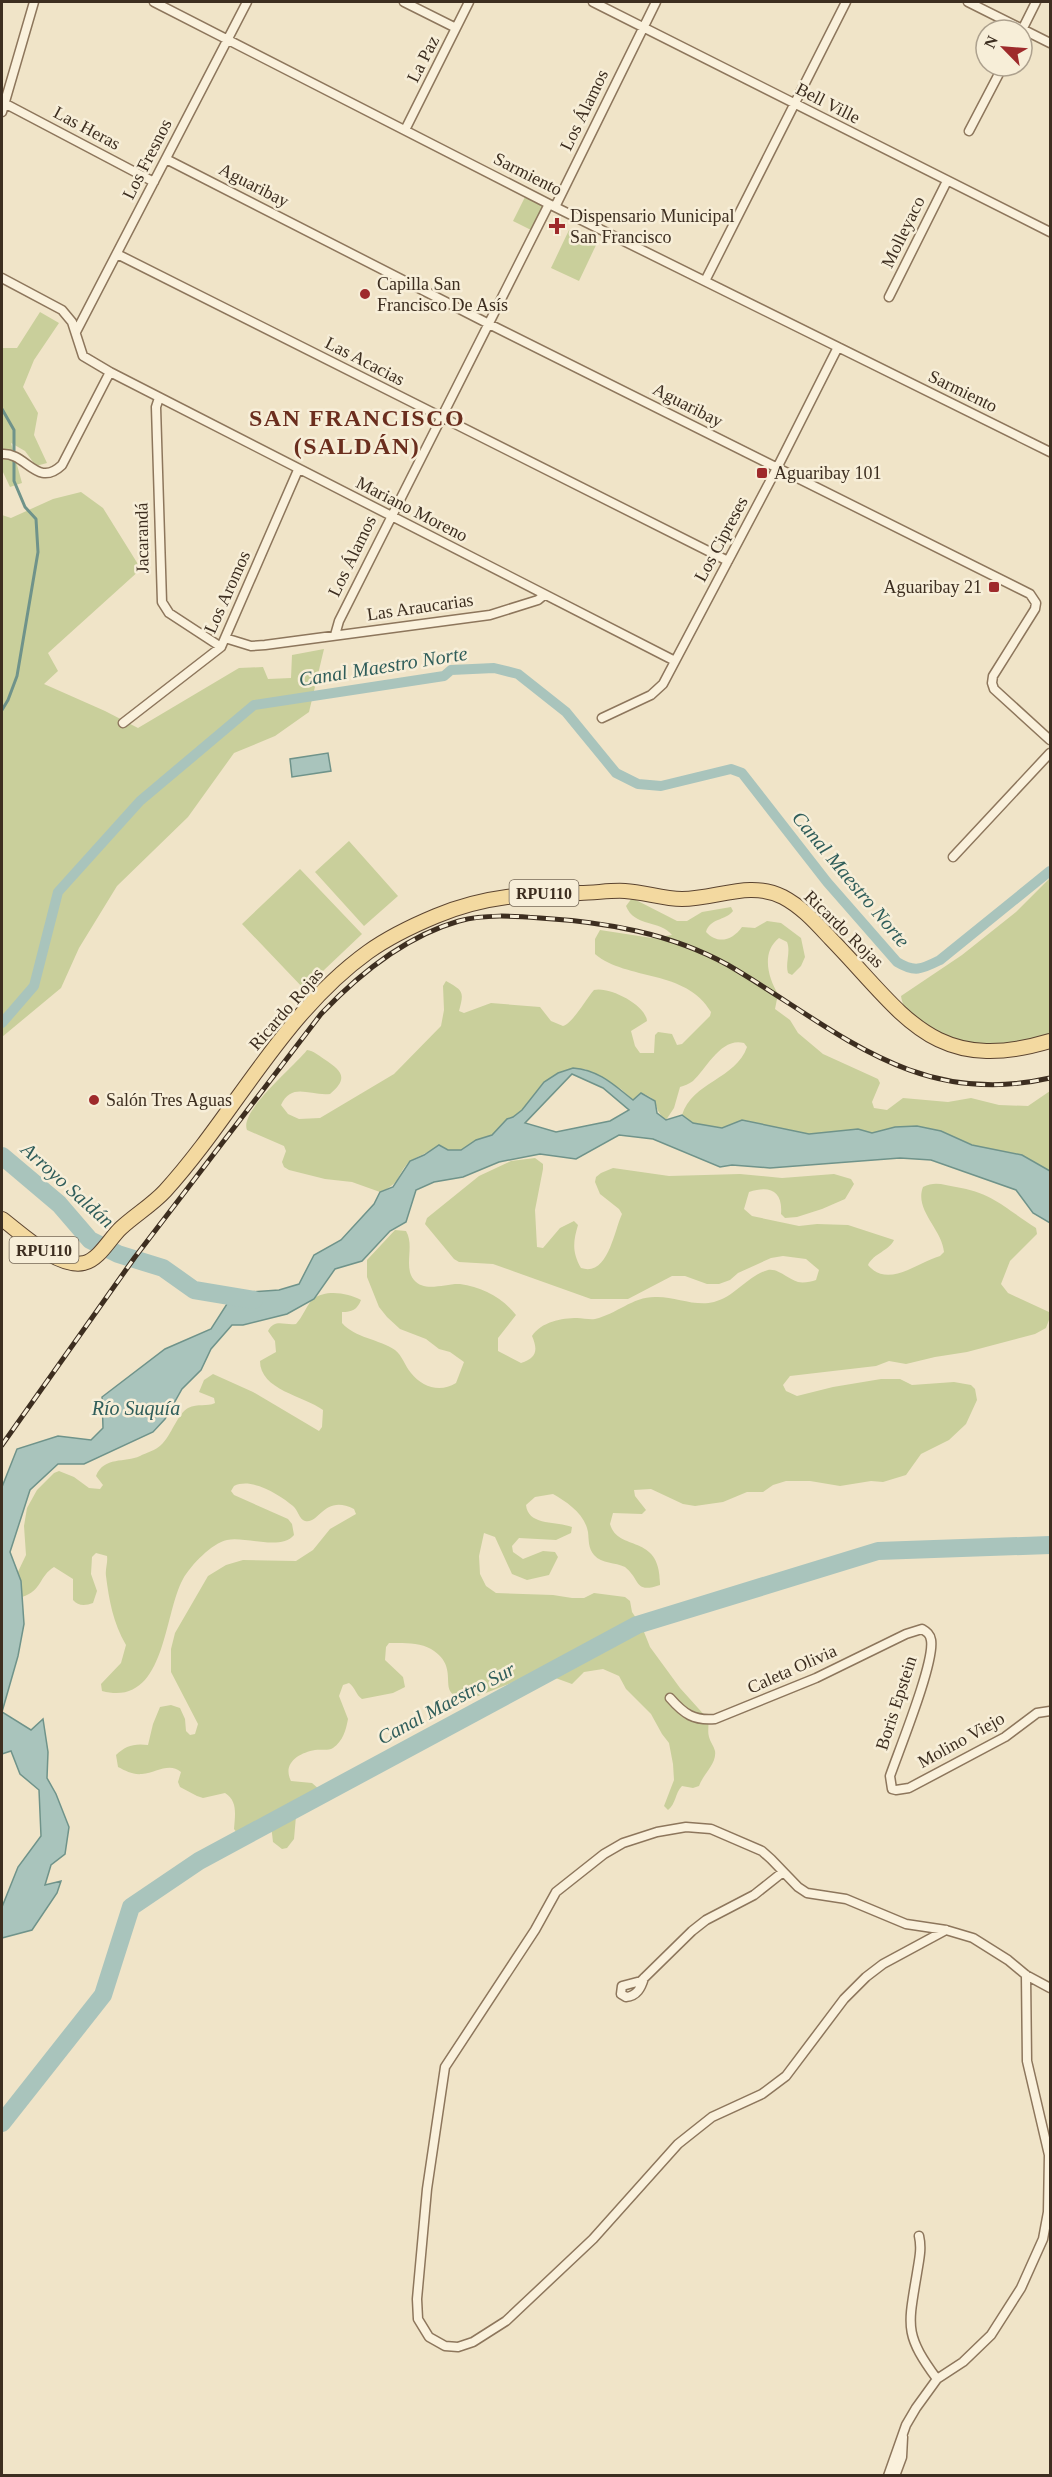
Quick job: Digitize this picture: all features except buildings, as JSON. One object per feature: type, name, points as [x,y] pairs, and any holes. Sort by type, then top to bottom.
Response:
[{"type":"main road","name":"Ricardo Rojas","points":[[2,1219],[61,1260],[83,1264],[93,1259],[114,1234],[165,1190],[202,1146],[309,1005],[338,976],[370,951],[411,927],[460,907],[506,896],[528,893],[623,891],[683,899],[738,890],[770,892],[790,901],[804,912],[906,1017],[934,1039],[951,1046],[978,1052],[1010,1050],[1050,1041]]},
{"type":"street","points":[[3,108],[34,2]]},
{"type":"street","name":"Sarmiento","points":[[154,2],[552,205],[1050,452]]},
{"type":"street","name":"Los Fresnos","points":[[76,332],[248,2]]},
{"type":"street","points":[[404,2],[456,28]]},
{"type":"street","name":"La Paz","points":[[405,130],[470,2]]},
{"type":"street","name":"Bell Ville","points":[[593,2],[1050,232]]},
{"type":"street","name":"Los Álamos","points":[[335,635],[339,621],[390,516],[656,2]]},
{"type":"street","points":[[705,281],[846,2]]},
{"type":"street","points":[[968,2],[1000,18]]},
{"type":"street","points":[[1028,18],[1036,2]]},
{"type":"street","points":[[1034,35],[1050,43]]},
{"type":"street","points":[[969,131],[997,78]]},
{"type":"street","name":"Las Heras","points":[[3,108],[154,182]]},
{"type":"street","name":"Aguaribay","points":[[166,159],[1034,598],[1035,609],[993,676],[992,683],[994,689],[1050,740]]},
{"type":"street","name":"Molleyaco","points":[[889,297],[947,181]]},
{"type":"street","name":"Las Acacias","points":[[117,254],[728,561]]},
{"type":"street","name":"Mariano Moreno","points":[[2,278],[62,310],[72,322],[83,356],[110,372],[675,662]]},
{"type":"street","name":"Los Cipreses","points":[[602,718],[658,690],[777,468],[838,347]]},
{"type":"street","points":[[9,456],[42,473],[57,469],[62,465],[110,372]]},
{"type":"street","name":"Jacarandá","points":[[159,398],[156,407],[162,602],[169,613],[221,647]]},
{"type":"street","name":"Los Aromos","points":[[123,723],[221,647],[298,470]]},
{"type":"street","name":"Las Araucarias","points":[[225,638],[251,646],[490,615],[538,600],[544,595]]},
{"type":"street","points":[[953,857],[1050,753]]},
{"type":"street","name":"Caleta Olivia","points":[[670,1698],[688,1716],[700,1720],[715,1719],[816,1678],[906,1634],[922,1629],[929,1634]]},
{"type":"street","name":"Boris Epstein","points":[[889,1783],[922,1683],[930,1651],[929,1634]]},
{"type":"street","name":"Molino Viejo","points":[[889,1783],[892,1789],[896,1790],[909,1788],[1005,1737],[1037,1713],[1050,1711]]},
{"type":"street","points":[[946,1930],[883,1964],[861,1981],[844,1999],[786,2076],[762,2094],[712,2117],[678,2144],[593,2239],[506,2321],[473,2342],[452,2348],[436,2343],[423,2328],[418,2319],[416,2306],[427,2189],[444,2067],[535,1930],[556,1892],[623,1842],[657,1832],[686,1827],[711,1829],[754,1847],[771,1858],[798,1887],[814,1895],[846,1899],[900,1922],[946,1930],[973,1938],[985,1944],[1026,1975],[1050,1988]]},
{"type":"street","points":[[644,1978],[692,1930],[706,1920],[754,1895],[783,1872]]},
{"type":"street","points":[[888,2475],[910,2417],[938,2379],[963,2362],[991,2335],[1022,2288],[1046,2227],[1049,2155],[1027,2061],[1026,1975]]},
{"type":"street","points":[[919,2236],[921,2252],[910,2329],[918,2352],[938,2379]]},
{"type":"street","points":[[895,2475],[902,2457],[903,2434]]},
{"type":"green space","points":[[525,197],[545,207],[533,231],[513,221]]},
{"type":"green space","points":[[569,230],[597,243],[579,281],[551,268]]},
{"type":"green space","points":[[40,312],[59,323],[34,360],[23,387],[38,413],[34,435],[47,463],[36,466],[25,451],[11,443],[22,483],[10,487],[2,470],[2,348],[17,348]]},
{"type":"green space","points":[[81,492],[103,508],[141,569],[48,653],[58,671],[44,684],[138,728],[239,668],[263,667],[268,679],[291,678],[292,655],[324,649],[309,712],[275,736],[234,753],[188,817],[117,886],[79,948],[61,988],[2,1037],[2,515],[11,518],[53,499]]},
{"type":"green space","points":[[349,841],[398,896],[364,926],[315,872]]},
{"type":"green space","points":[[300,869],[362,934],[304,989],[242,924]]},
{"type":"green space","points":[[1050,878],[1050,1035],[1015,1046],[984,1046],[948,1038],[916,1021],[906,1010],[901,996],[962,955],[1016,912]]},
{"type":"green space","points":[[632,898],[677,921],[687,921],[702,912],[731,907],[733,911],[730,914],[708,927],[706,932],[715,939],[730,938],[742,927],[755,928],[767,921],[781,923],[801,938],[805,957],[801,966],[792,975],[787,969],[787,942],[779,938],[770,950],[769,973],[778,994],[775,1009],[790,1020],[798,1033],[823,1054],[878,1079],[880,1083],[872,1102],[874,1108],[887,1110],[903,1098],[948,1102],[971,1098],[999,1105],[1028,1106],[1050,1091],[1050,1171],[1022,1155],[972,1145],[941,1131],[871,1133],[858,1129],[809,1134],[742,1120],[722,1128],[693,1123],[682,1115],[687,1104],[704,1087],[724,1074],[741,1058],[747,1047],[744,1043],[736,1042],[721,1049],[693,1081],[680,1087],[674,1108],[666,1120],[658,1111],[652,1098],[641,1093],[633,1100],[621,1089],[585,1069],[544,1082],[522,1110],[507,1119],[492,1135],[476,1140],[461,1150],[448,1150],[438,1146],[411,1160],[395,1182],[380,1192],[352,1182],[325,1179],[289,1170],[282,1162],[286,1151],[284,1146],[247,1130],[251,1112],[259,1101],[307,1050],[316,1053],[335,1067],[341,1079],[330,1094],[296,1092],[285,1098],[281,1105],[288,1114],[299,1119],[320,1118],[394,1074],[441,1026],[444,1010],[443,986],[446,981],[461,993],[459,1011],[464,1013],[491,1003],[540,1007],[551,1021],[563,1026],[575,1016],[594,990],[608,991],[634,1003],[645,1015],[647,1021],[631,1031],[635,1046],[640,1053],[654,1053],[655,1035],[658,1032],[672,1034],[677,1045],[682,1044],[710,1016],[711,1012],[700,998],[672,982],[623,968],[595,954],[595,939],[600,930],[652,938],[672,935],[667,930],[630,913],[626,906]]},
{"type":"green space","points":[[535,1158],[543,1164],[535,1210],[537,1247],[543,1248],[560,1228],[574,1221],[578,1225],[574,1242],[576,1257],[581,1268],[590,1269],[598,1266],[609,1251],[622,1214],[600,1194],[595,1182],[596,1177],[601,1173],[613,1168],[669,1176],[740,1174],[782,1178],[834,1174],[851,1179],[854,1184],[845,1199],[797,1217],[785,1218],[781,1214],[780,1200],[777,1195],[763,1189],[749,1192],[744,1209],[752,1216],[799,1226],[848,1225],[894,1240],[868,1265],[876,1272],[885,1275],[903,1272],[940,1256],[944,1252],[939,1235],[922,1204],[923,1187],[940,1184],[980,1193],[1036,1228],[1037,1234],[1010,1261],[1001,1284],[1008,1293],[1049,1312],[1050,1317],[1046,1328],[1035,1334],[967,1352],[906,1364],[889,1361],[876,1366],[790,1376],[783,1385],[786,1391],[797,1396],[881,1379],[900,1379],[912,1385],[954,1382],[971,1385],[975,1389],[977,1400],[966,1424],[949,1440],[921,1454],[906,1475],[883,1482],[871,1481],[840,1486],[810,1481],[786,1481],[773,1485],[763,1492],[747,1492],[723,1502],[695,1506],[683,1504],[651,1489],[634,1490],[635,1496],[646,1510],[642,1514],[613,1513],[610,1524],[614,1533],[647,1550],[654,1557],[660,1585],[642,1587],[625,1567],[597,1558],[591,1550],[586,1526],[579,1514],[553,1494],[535,1497],[526,1505],[528,1512],[537,1520],[572,1527],[571,1533],[556,1540],[519,1538],[512,1546],[513,1552],[523,1559],[543,1551],[555,1552],[558,1557],[549,1575],[527,1580],[512,1574],[495,1537],[484,1533],[479,1556],[480,1574],[486,1586],[496,1593],[584,1598],[594,1593],[625,1597],[630,1601],[632,1612],[642,1627],[650,1647],[680,1688],[707,1718],[709,1737],[715,1751],[712,1765],[699,1786],[693,1788],[682,1786],[668,1810],[664,1806],[674,1780],[669,1743],[651,1714],[626,1689],[619,1676],[603,1669],[584,1672],[572,1684],[539,1672],[473,1698],[460,1697],[452,1694],[449,1688],[446,1666],[441,1657],[431,1649],[410,1643],[389,1643],[386,1647],[385,1660],[403,1677],[405,1687],[393,1693],[362,1699],[349,1683],[343,1685],[339,1696],[348,1719],[342,1739],[333,1748],[303,1754],[290,1764],[291,1781],[312,1783],[320,1790],[314,1802],[296,1816],[294,1839],[287,1848],[282,1849],[273,1842],[271,1825],[261,1820],[248,1831],[237,1833],[234,1829],[234,1804],[229,1796],[225,1793],[203,1798],[197,1796],[180,1787],[178,1782],[181,1772],[176,1769],[167,1768],[139,1774],[118,1767],[116,1755],[123,1749],[138,1744],[148,1745],[160,1707],[171,1705],[180,1708],[185,1719],[186,1731],[190,1735],[195,1734],[198,1724],[171,1672],[171,1649],[175,1633],[208,1576],[226,1565],[243,1560],[296,1561],[313,1550],[330,1529],[356,1514],[354,1509],[336,1505],[329,1507],[314,1519],[305,1521],[293,1506],[265,1488],[249,1484],[234,1486],[231,1491],[234,1495],[288,1519],[292,1524],[294,1535],[288,1540],[272,1543],[227,1540],[215,1545],[202,1555],[183,1579],[176,1595],[159,1655],[150,1673],[139,1686],[123,1693],[102,1691],[101,1684],[121,1663],[126,1645],[110,1603],[106,1573],[107,1556],[96,1553],[92,1557],[91,1574],[97,1591],[93,1603],[82,1605],[75,1602],[73,1600],[73,1579],[54,1567],[33,1591],[22,1597],[15,1578],[26,1555],[24,1526],[27,1508],[37,1490],[54,1473],[59,1471],[74,1477],[89,1488],[100,1489],[103,1485],[96,1476],[104,1465],[134,1458],[159,1447],[184,1411],[199,1405],[215,1403],[214,1398],[199,1392],[204,1380],[213,1374],[253,1392],[319,1431],[322,1427],[323,1410],[275,1386],[262,1371],[260,1361],[276,1352],[275,1341],[268,1331],[271,1327],[277,1324],[296,1324],[311,1301],[324,1294],[344,1294],[361,1300],[354,1310],[342,1312],[342,1323],[354,1332],[395,1350],[420,1382],[438,1388],[456,1383],[464,1362],[450,1352],[439,1349],[426,1339],[400,1329],[379,1307],[367,1277],[367,1260],[395,1230],[406,1231],[410,1243],[409,1269],[414,1280],[419,1284],[430,1287],[460,1284],[476,1288],[498,1298],[516,1315],[498,1338],[498,1351],[521,1363],[530,1359],[535,1353],[532,1336],[536,1331],[559,1320],[603,1317],[647,1298],[662,1297],[699,1303],[714,1302],[728,1296],[768,1270],[776,1271],[798,1282],[816,1280],[819,1270],[806,1259],[783,1256],[771,1258],[719,1284],[707,1284],[685,1276],[672,1276],[628,1299],[591,1299],[493,1264],[459,1262],[454,1259],[425,1224],[427,1218],[479,1176],[511,1161]]},
{"type":"water","points":[[328,753],[331,771],[292,777],[290,759]]},
{"type":"water","name":"Río Suquía","points":[[573,1068],[582,1069],[606,1079],[633,1100],[641,1093],[655,1101],[657,1113],[666,1120],[682,1115],[693,1123],[722,1128],[742,1120],[809,1134],[858,1129],[872,1133],[895,1127],[917,1126],[941,1131],[972,1145],[1022,1155],[1050,1171],[1050,1223],[1033,1213],[1016,1190],[931,1160],[900,1158],[770,1168],[732,1165],[720,1167],[653,1139],[619,1135],[576,1159],[540,1154],[499,1162],[463,1177],[434,1182],[416,1190],[406,1222],[390,1231],[362,1261],[335,1269],[314,1299],[287,1314],[243,1325],[232,1325],[211,1349],[201,1370],[182,1389],[165,1419],[153,1432],[84,1464],[58,1464],[30,1490],[10,1552],[21,1581],[24,1624],[18,1656],[2,1712],[2,1487],[17,1449],[58,1436],[91,1440],[103,1428],[102,1397],[165,1349],[211,1329],[234,1293],[279,1290],[299,1284],[314,1255],[341,1240],[374,1204],[380,1192],[393,1187],[410,1161],[439,1145],[448,1150],[461,1150],[476,1140],[492,1135],[507,1119],[522,1110],[544,1082],[558,1073]],"holes":[[[572,1074],[603,1088],[629,1110],[610,1121],[556,1132],[525,1123]]]},
{"type":"water","points":[[2,1712],[31,1730],[43,1719],[48,1752],[47,1778],[69,1827],[65,1854],[51,1865],[45,1885],[61,1881],[57,1893],[32,1930],[2,1938],[2,1907],[18,1867],[41,1836],[39,1790],[20,1774],[11,1751],[2,1754]]},
{"type":"waterway","points":[[2,409],[14,430],[14,481],[25,507],[36,519],[38,552],[17,676],[2,710]]},
{"type":"waterway","name":"Canal Maestro Norte","points":[[2,1023],[34,986],[58,892],[140,801],[254,705],[444,676],[451,670],[494,668],[518,674],[566,712],[616,773],[638,784],[661,786],[731,769],[742,773],[827,882],[897,962],[909,968],[918,969],[940,960],[1050,871]]},
{"type":"waterway","name":"Arroyo Saldán","points":[[2,1156],[59,1204],[90,1240],[118,1254],[163,1268],[194,1290],[254,1300]]},
{"type":"waterway","name":"Canal Maestro Sur","points":[[2,2123],[103,1995],[131,1907],[199,1861],[637,1625],[878,1551],[1050,1545]]},
{"type":"railway","points":[[2,1445],[135,1257],[321,1014],[384,958],[420,936],[439,928],[469,919],[510,916],[564,920],[637,931],[683,945],[728,965],[841,1037],[879,1057],[917,1072],[957,1082],[1002,1085],[1050,1078]]},
{"type":"place","name":"Dispensario Municipal San Francisco","points":[[557,226]]},
{"type":"place","name":"Capilla San Francisco De Asís","points":[[365,294]]},
{"type":"place","name":"Aguaribay 101","points":[[762,473]]},
{"type":"place","name":"Aguaribay 21","points":[[994,587]]},
{"type":"place","name":"Salón Tres Aguas","points":[[94,1100]]},
{"type":"district","name":"SAN FRANCISCO (SALDÁN)","points":[[357,432]]}]
